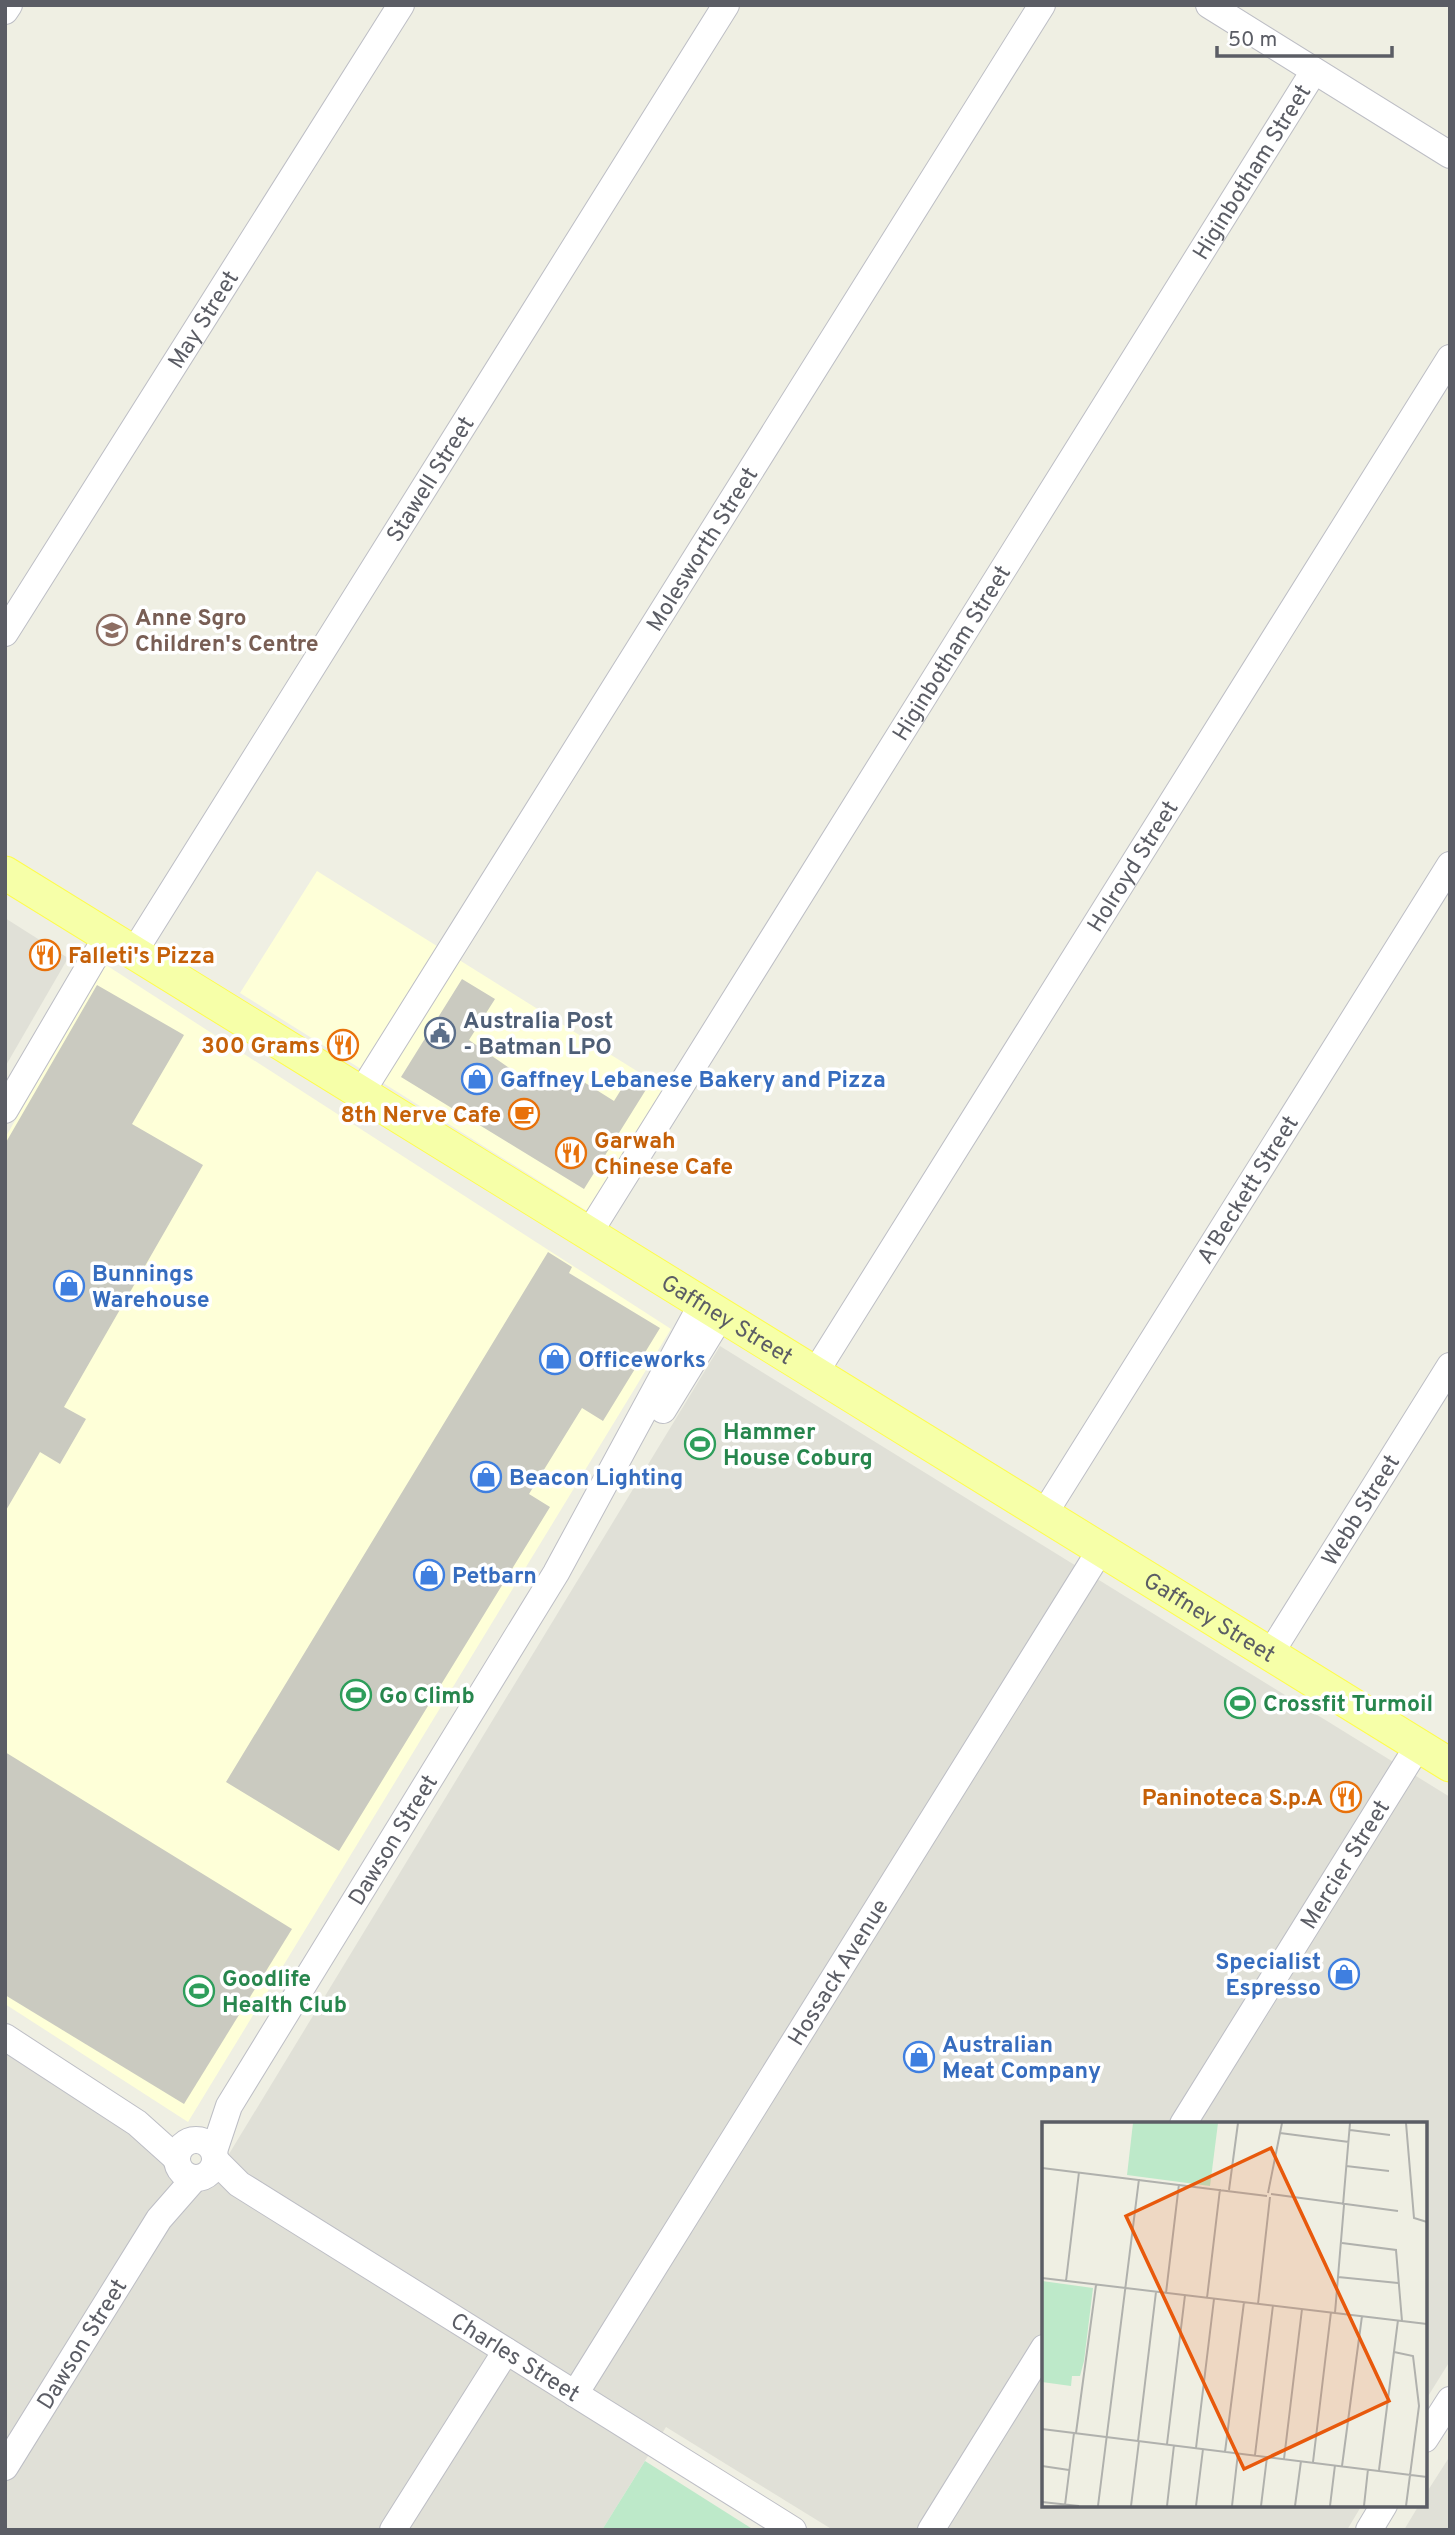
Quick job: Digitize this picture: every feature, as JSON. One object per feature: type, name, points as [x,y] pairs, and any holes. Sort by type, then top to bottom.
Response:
[{"type":"main road","name":"Gaffney Street","points":[[5,873],[1450,1765]]},
{"type":"street","points":[[5,11],[9,5]]},
{"type":"street","name":"May Street","points":[[5,633],[401,5]]},
{"type":"street","name":"Stawell Street","points":[[5,1110],[121,944],[726,5]]},
{"type":"street","name":"Molesworth Street","points":[[361,1093],[1042,5]]},
{"type":"street","points":[[1215,7],[1314,71],[1447,147]]},
{"type":"street","name":"Higinbotham Street","points":[[589,1233],[1314,71]]},
{"type":"street","name":"Holroyd Street","points":[[816,1373],[1450,358]]},
{"type":"street","name":"A'Beckett Street","points":[[1044,1514],[1450,865]]},
{"type":"street","name":"Dawson Street","points":[[5,2467],[556,1573],[610,1496],[712,1308]]},
{"type":"street","name":"Webb Street","points":[[1270,1654],[1450,1366]]},
{"type":"street","name":"Hossack Avenue","points":[[575,2394],[1101,1549]]},
{"type":"street","name":"Mercier Street","points":[[1184,2122],[1418,1746]]},
{"type":"street","name":"Charles Street","points":[[5,2038],[137,2123],[793,2530]]},
{"type":"street","points":[[393,2530],[506,2351]]},
{"type":"street","points":[[931,2530],[1042,2351]]},
{"type":"street","points":[[1427,2436],[1450,2400]]},
{"type":"street","points":[[1369,2530],[1383,2507]]},
{"type":"shaded area","points":[[317,871],[664,1088],[587,1211],[240,993]]},
{"type":"shaded area","points":[[5,918],[68,958],[5,1067]]},
{"type":"shaded area","points":[[106,965],[671,1329],[188,2122],[5,2004],[5,1138]]},
{"type":"shaded area","points":[[720,1346],[1450,1797],[1450,2361],[1427,2398],[1427,2122],[1042,2122],[1042,2507],[1361,2507],[1347,2530],[833,2530],[666,2427],[602,2530],[5,2530],[5,2052],[212,2182]]},
{"type":"shaded area","points":[[1450,2456],[1450,2530],[1404,2530],[1418,2507],[1427,2507],[1427,2492]]},
{"type":"shaded area","points":[[645,2461],[754,2530],[602,2530]]},
{"type":"building","points":[[462,979],[495,999],[469,1040],[531,1083],[536,1075],[553,1085],[560,1074],[576,1084],[579,1079],[614,1101],[629,1077],[647,1088],[584,1189],[401,1077]]},
{"type":"building","name":"Bunnings Warehouse","points":[[97,985],[184,1035],[132,1124],[203,1165],[64,1407],[86,1419],[60,1464],[40,1452],[5,1512],[5,1144]]},
{"type":"building","points":[[548,1252],[572,1267],[569,1273],[660,1328],[603,1421],[582,1408],[529,1494],[550,1507],[339,1851],[226,1782]]},
{"type":"building","points":[[5,1752],[292,1929],[184,2104],[5,1995]]},
{"type":"place","name":"Anne Sgro Children's Centre","points":[[112,630]]},
{"type":"place","name":"Falleti's Pizza","points":[[45,955]]},
{"type":"place","name":"Australia Post - Batman LPO","points":[[440,1033]]},
{"type":"place","name":"300 Grams","points":[[343,1045]]},
{"type":"place","name":"Gaffney Lebanese Bakery and Pizza","points":[[477,1079]]},
{"type":"place","name":"8th Nerve Cafe","points":[[524,1114]]},
{"type":"place","name":"Garwah Chinese Cafe","points":[[571,1153]]},
{"type":"place","name":"Bunnings Warehouse","points":[[69,1286]]},
{"type":"place","name":"Officeworks","points":[[555,1359]]},
{"type":"place","name":"Hammer House Coburg","points":[[700,1444]]},
{"type":"place","name":"Beacon Lighting","points":[[486,1477]]},
{"type":"place","name":"Petbarn","points":[[429,1575]]},
{"type":"place","name":"Go Climb","points":[[356,1695]]},
{"type":"place","name":"Crossfit Turmoil","points":[[1240,1703]]},
{"type":"place","name":"Paninoteca S.p.A","points":[[1346,1797]]},
{"type":"place","name":"Specialist Espresso","points":[[1344,1974]]},
{"type":"place","name":"Goodlife Health Club","points":[[199,1991]]},
{"type":"place","name":"Australian Meat Company","points":[[919,2057]]}]
